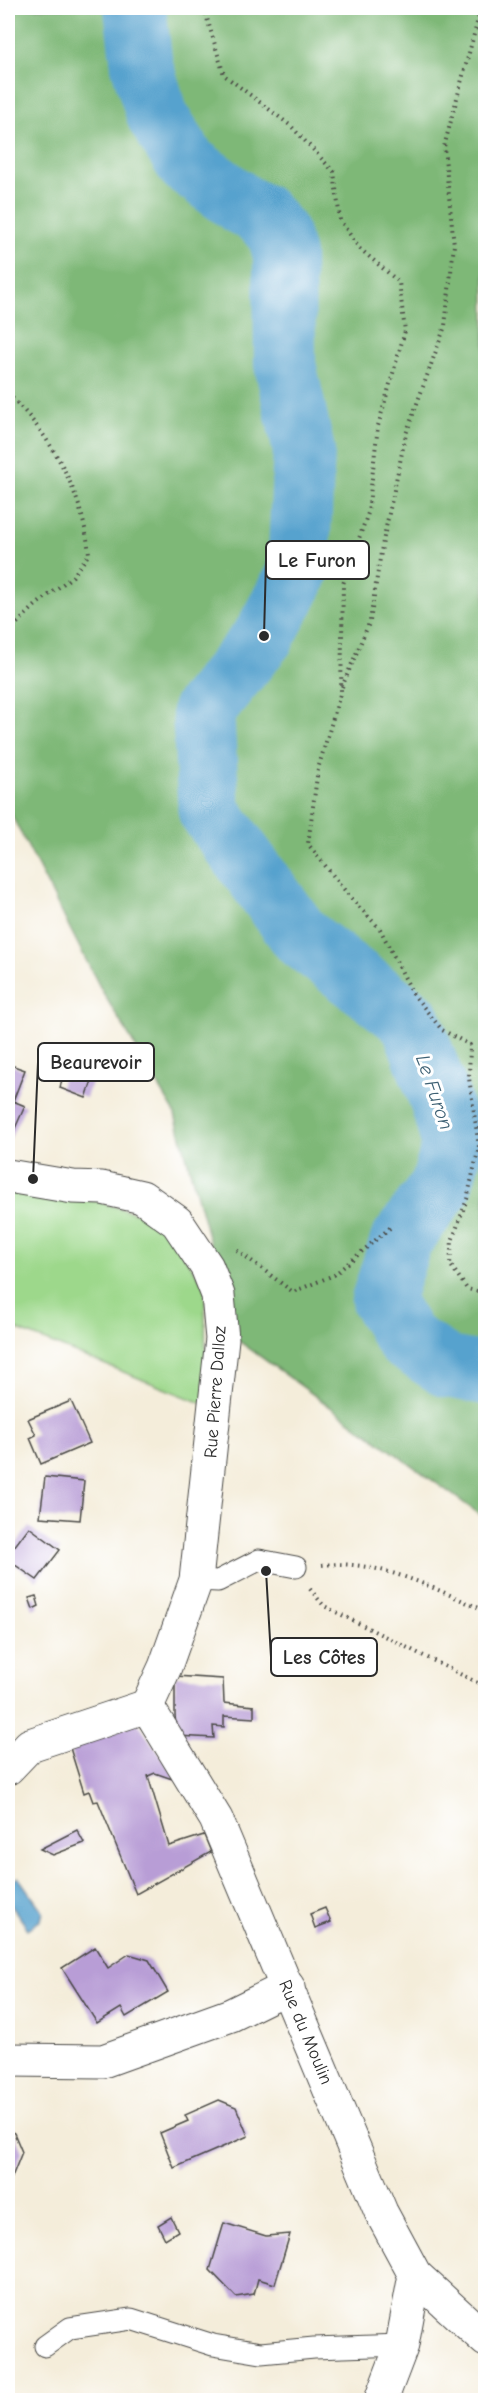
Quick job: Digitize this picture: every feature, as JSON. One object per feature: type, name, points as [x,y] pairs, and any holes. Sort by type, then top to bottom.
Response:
[{"type":"street","name":"Rue Pierre Dalloz","points":[[8,1176],[102,1188],[142,1197],[177,1222],[207,1267],[218,1295],[222,1339],[196,1580],[165,1667],[147,1706]]},
{"type":"street","points":[[8,1768],[30,1745],[147,1706]]},
{"type":"street","name":"Rue du Moulin","points":[[147,1706],[216,1818],[381,2212],[415,2275],[486,2340]]},
{"type":"street","points":[[8,2060],[103,2061],[231,2015],[288,1988]]},
{"type":"street","points":[[381,2400],[402,2345],[415,2275]]},
{"type":"lane","points":[[196,1580],[218,1581],[259,1560],[296,1567]]},
{"type":"lane","points":[[45,2346],[70,2328],[131,2319],[213,2345],[261,2353],[314,2348],[402,2345]]},
{"type":"path","points":[[204,8],[224,75],[291,126],[334,172],[339,220],[359,248],[399,282],[405,331],[378,426],[368,513],[343,584],[341,691]]},
{"type":"path","points":[[481,8],[444,147],[454,245],[445,326],[406,434],[382,546],[370,621],[341,691],[318,769],[308,844],[351,898],[380,929],[413,994],[442,1030],[470,1045],[469,1078],[479,1147],[467,1198],[452,1240],[450,1264],[466,1289],[486,1293]]},
{"type":"path","points":[[8,394],[25,411],[49,442],[72,487],[86,526],[89,554],[73,576],[36,605],[8,632]]},
{"type":"path","points":[[231,1245],[293,1292],[334,1275],[391,1227]]},
{"type":"path","points":[[486,1611],[387,1571],[342,1563],[296,1567],[307,1586],[324,1606],[486,1687]]},
{"type":"green space","points":[[8,8],[485,8],[485,1518],[236,1339],[174,1111],[102,991],[8,808]]},
{"type":"green space","points":[[8,1192],[96,1201],[159,1220],[205,1286],[206,1405],[8,1326]]},
{"type":"water","points":[[18,1877],[43,1912],[41,1920],[28,1929],[8,1901],[8,1884]]},
{"type":"building","points":[[8,1064],[25,1070],[13,1101],[25,1106],[8,1144]]},
{"type":"building","points":[[65,1066],[95,1072],[86,1098],[60,1088]]},
{"type":"building","points":[[71,1401],[90,1443],[41,1464],[30,1438],[36,1435],[28,1419]]},
{"type":"building","points":[[45,1477],[84,1481],[80,1520],[40,1517]]},
{"type":"building","points":[[29,1527],[60,1550],[37,1580],[8,1560],[8,1555]]},
{"type":"building","points":[[36,1596],[39,1606],[33,1609],[29,1598]]},
{"type":"building","points":[[175,1676],[223,1679],[224,1703],[254,1706],[254,1718],[224,1716],[224,1727],[213,1726],[214,1738],[177,1736]]},
{"type":"building","points":[[137,1722],[178,1781],[155,1773],[148,1776],[169,1846],[204,1835],[211,1852],[136,1894],[98,1801],[93,1802],[89,1791],[84,1793],[70,1748]]},
{"type":"building","points":[[77,1830],[84,1843],[53,1855],[40,1849]]},
{"type":"building","points":[[325,1908],[331,1922],[315,1928],[310,1914]]},
{"type":"building","points":[[95,1947],[108,1968],[129,1954],[149,1960],[168,1992],[126,2017],[121,2008],[97,2023],[62,1968]]},
{"type":"building","points":[[219,2100],[236,2107],[248,2136],[174,2168],[160,2133],[188,2121],[185,2115]]},
{"type":"building","points":[[8,2130],[14,2133],[22,2152],[8,2187]]},
{"type":"building","points":[[171,2217],[178,2231],[165,2239],[158,2225]]},
{"type":"building","points":[[224,2223],[266,2236],[290,2234],[275,2284],[258,2279],[254,2294],[236,2297],[210,2270]]},
{"type":"waterway","name":"Le Furon","points":[[135,8],[142,66],[158,117],[187,164],[243,205],[262,215],[278,234],[284,255],[285,364],[304,451],[298,572],[264,636],[203,711],[209,811],[301,937],[411,1021],[441,1102],[453,1145],[441,1186],[401,1241],[382,1300],[406,1340],[448,1367],[486,1374]]},
{"type":"place","name":"Le Furon","points":[[264,636]]},
{"type":"place","name":"Beaurevoir","points":[[33,1179]]},
{"type":"place","name":"Les Côtes","points":[[266,1571]]}]
